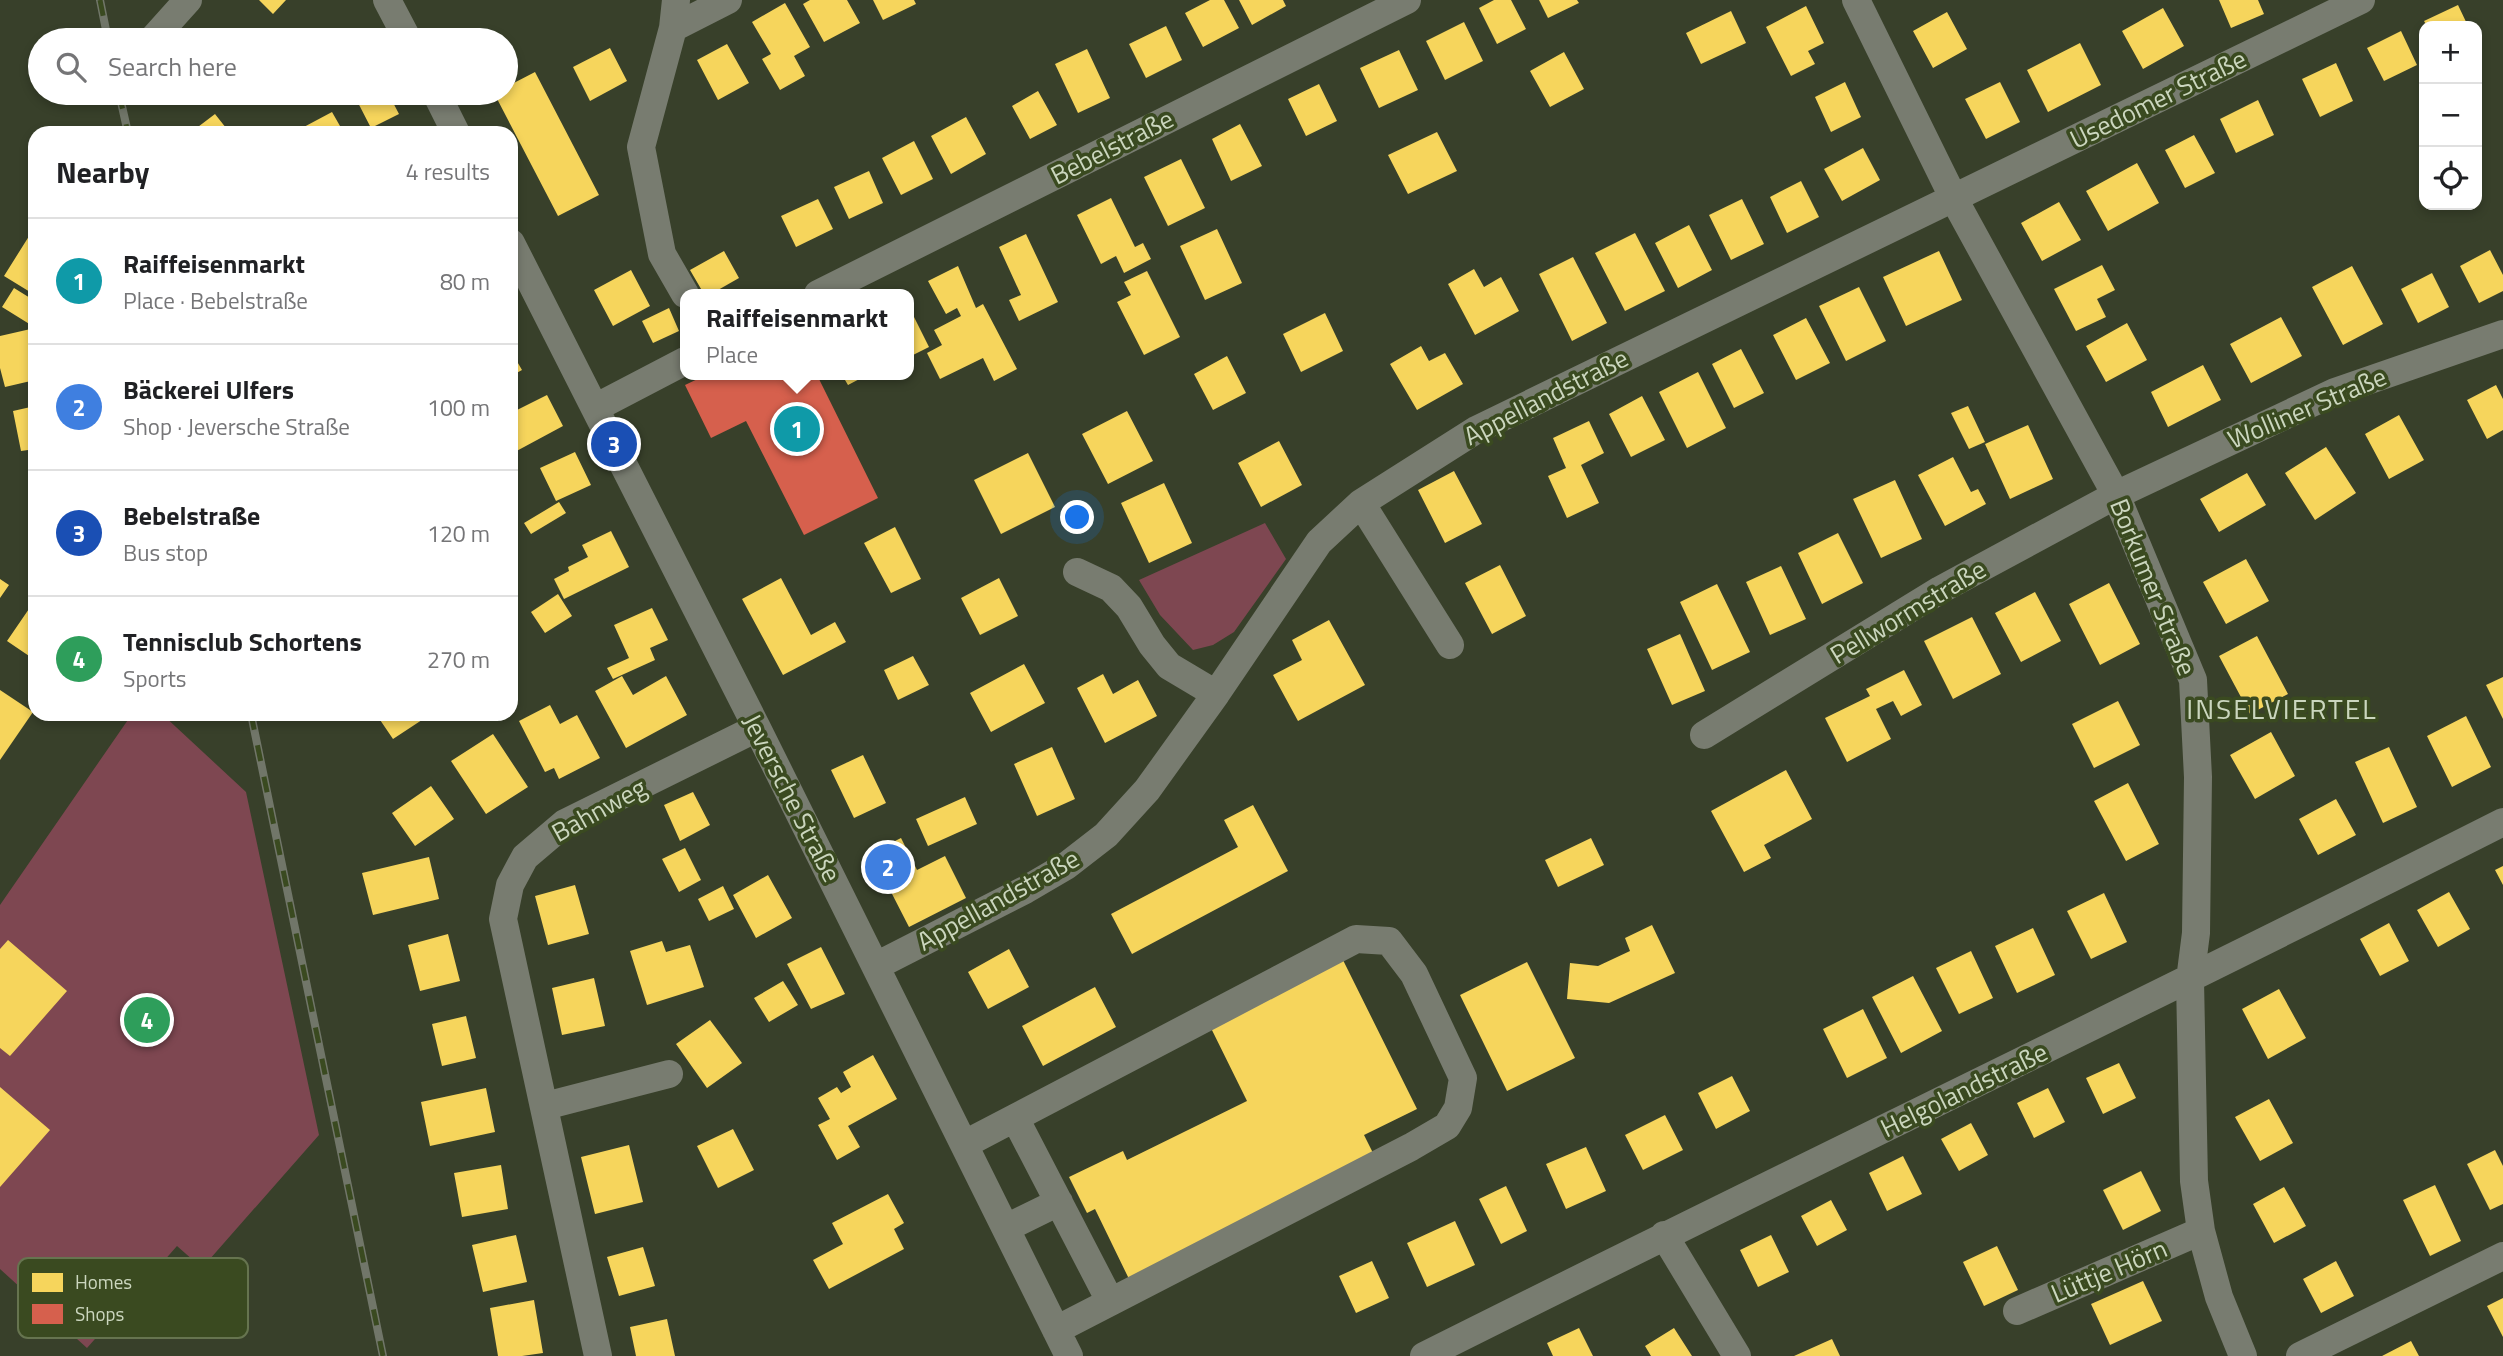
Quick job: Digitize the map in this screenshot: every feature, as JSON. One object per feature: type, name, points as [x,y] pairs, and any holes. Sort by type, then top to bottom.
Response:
[{"type":"street","points":[[163,28],[188,0]]},
{"type":"street","points":[[387,0],[402,28]]},
{"type":"street","points":[[676,0],[673,28],[641,147],[662,254],[682,289]]},
{"type":"street","points":[[673,28],[728,0]]},
{"type":"street","name":"Bebelstraße","points":[[828,289],[1407,0]]},
{"type":"street","name":"Borkumer Straße","points":[[1856,0],[1954,199],[2116,495],[2193,680],[2197,816],[2196,933],[2190,980],[2194,1181],[2201,1231],[2219,1297],[2243,1356]]},
{"type":"street","name":"Usedomer Straße","points":[[1954,199],[2361,0]]},
{"type":"street","points":[[442,105],[452,126]]},
{"type":"street","name":"Appellandstraße","points":[[876,966],[1025,890],[1066,866],[1106,835],[1147,790],[1216,694],[1318,542],[1361,503],[1476,429],[1954,199]]},
{"type":"street","name":"Jeversche Straße","points":[[518,257],[757,728],[1069,1356]]},
{"type":"street","name":"Wolliner Straße","points":[[2116,495],[2335,392],[2503,334]]},
{"type":"street","points":[[595,408],[680,364]]},
{"type":"street","name":"Pellwormstraße","points":[[1704,735],[1940,590],[2116,495]]},
{"type":"street","points":[[1361,503],[1450,645]]},
{"type":"street","points":[[1077,572],[1111,588],[1129,607],[1152,645],[1169,666],[1216,694]]},
{"type":"street","name":"Bahnweg","points":[[598,1356],[503,919],[510,885],[524,857],[565,823],[757,728]]},
{"type":"street","name":"Helgolandstraße","points":[[1424,1356],[1664,1235],[2190,980],[2503,822]]},
{"type":"street","points":[[965,1144],[1356,939],[1389,941],[1414,974],[1463,1078],[1458,1108],[1447,1126],[1056,1329]]},
{"type":"street","points":[[545,1106],[669,1074]]},
{"type":"street","points":[[1015,1118],[1110,1301]]},
{"type":"street","points":[[1006,1228],[1059,1202]]},
{"type":"street","name":"Lüttje Hörn","points":[[2017,1311],[2201,1231]]},
{"type":"street","points":[[1664,1235],[1737,1356]]},
{"type":"street","points":[[2300,1356],[2503,1256]]},
{"type":"shaded area","points":[[1265,523],[1286,559],[1234,632],[1213,645],[1193,650],[1160,615],[1139,580]]},
{"type":"shaded area","points":[[127,721],[170,721],[246,792],[319,1135],[211,1258],[191,1258],[177,1246],[166,1258],[18,1258],[18,1285],[0,1269],[0,905]]},
{"type":"shaded area","points":[[76,1338],[96,1338],[87,1348]]},
{"type":"building: Homes","points":[[259,0],[286,0],[273,14]]},
{"type":"building: Homes","points":[[810,0],[847,0],[860,23],[824,42],[803,4]]},
{"type":"building: Homes","points":[[873,0],[914,0],[916,4],[883,20]]},
{"type":"building: Homes","points":[[1210,0],[1224,0],[1239,28],[1203,47],[1185,13]]},
{"type":"building: Homes","points":[[1239,0],[1283,0],[1286,6],[1252,25]]},
{"type":"building: Homes","points":[[1494,0],[1511,0],[1526,29],[1497,44],[1479,8]]},
{"type":"building: Homes","points":[[1539,0],[1577,0],[1579,3],[1548,18]]},
{"type":"building: Homes","points":[[2219,0],[2258,0],[2264,14],[2231,28]]},
{"type":"building: Homes","points":[[785,3],[810,47],[794,56],[805,76],[780,90],[762,59],[771,54],[752,22]]},
{"type":"building: Homes","points":[[2458,5],[2466,21],[2424,21]]},
{"type":"building: Homes","points":[[1806,6],[1824,43],[1808,51],[1815,64],[1791,76],[1766,27]]},
{"type":"building: Homes","points":[[2163,8],[2184,46],[2143,69],[2122,31]]},
{"type":"building: Homes","points":[[1731,11],[1746,43],[1701,64],[1686,33]]},
{"type":"building: Homes","points":[[1947,12],[1967,49],[1933,68],[1913,31]]},
{"type":"building: Homes","points":[[1464,22],[1483,61],[1445,80],[1426,41]]},
{"type":"building: Homes","points":[[1166,26],[1182,60],[1146,78],[1129,44]]},
{"type":"building: Homes","points":[[2401,31],[2417,65],[2384,81],[2367,48]]},
{"type":"building: Homes","points":[[2080,43],[2101,85],[2048,112],[2027,70]]},
{"type":"building: Homes","points":[[727,44],[749,83],[718,100],[697,60]]},
{"type":"building: Homes","points":[[610,48],[627,81],[590,101],[573,67]]},
{"type":"building: Homes","points":[[1087,49],[1110,98],[1078,113],[1055,64]]},
{"type":"building: Homes","points":[[1399,50],[1418,90],[1379,108],[1360,68]]},
{"type":"building: Homes","points":[[1564,52],[1584,89],[1550,107],[1530,71]]},
{"type":"building: Homes","points":[[2336,63],[2353,101],[2320,117],[2302,79]]},
{"type":"building: Homes","points":[[535,72],[599,195],[558,216],[518,139],[518,126],[511,126],[500,105],[518,105],[518,81]]},
{"type":"building: Homes","points":[[1845,82],[1861,117],[1831,132],[1815,97]]},
{"type":"building: Homes","points":[[2000,82],[2020,122],[1986,139],[1965,99]]},
{"type":"building: Homes","points":[[1319,84],[1337,121],[1306,136],[1288,99]]},
{"type":"building: Homes","points":[[1038,91],[1057,125],[1030,139],[1012,106]]},
{"type":"building: Homes","points":[[2258,100],[2274,135],[2236,153],[2220,119]]},
{"type":"building: Homes","points":[[359,105],[394,105],[399,114],[370,126]]},
{"type":"building: Homes","points":[[332,112],[340,126],[306,126]]},
{"type":"building: Homes","points":[[215,114],[224,126],[199,126]]},
{"type":"building: Homes","points":[[966,117],[986,154],[951,174],[931,136]]},
{"type":"building: Homes","points":[[1240,124],[1262,166],[1231,181],[1212,139]]},
{"type":"building: Homes","points":[[1437,132],[1457,171],[1408,194],[1388,155]]},
{"type":"building: Homes","points":[[2194,135],[2215,173],[2185,188],[2165,150]]},
{"type":"building: Homes","points":[[914,141],[933,179],[901,195],[882,158]]},
{"type":"building: Homes","points":[[1863,148],[1880,180],[1842,201],[1824,169]]},
{"type":"building: Homes","points":[[1181,159],[1205,208],[1168,226],[1144,177]]},
{"type":"building: Homes","points":[[2137,163],[2159,203],[2108,231],[2086,191]]},
{"type":"building: Homes","points":[[869,171],[883,203],[849,219],[834,187]]},
{"type":"building: Homes","points":[[1801,181],[1819,217],[1787,233],[1770,197]]},
{"type":"building: Homes","points":[[1111,198],[1135,247],[1143,243],[1151,259],[1124,273],[1116,256],[1101,264],[1077,215]]},
{"type":"building: Homes","points":[[818,199],[833,229],[796,247],[781,216]]},
{"type":"building: Homes","points":[[1742,199],[1764,244],[1731,260],[1709,215]]},
{"type":"building: Homes","points":[[2059,202],[2081,240],[2042,261],[2021,223]]},
{"type":"building: Homes","points":[[1689,225],[1712,270],[1678,288],[1655,243]]},
{"type":"building: Homes","points":[[1217,229],[1242,283],[1205,300],[1180,246]]},
{"type":"building: Homes","points":[[1635,233],[1665,291],[1625,311],[1595,253]]},
{"type":"building: Homes","points":[[1026,234],[1058,302],[1019,321],[1009,300],[1021,295],[999,247]]},
{"type":"building: Homes","points":[[28,238],[28,291],[4,276]]},
{"type":"building: Homes","points":[[2490,250],[2503,275],[2503,291],[2479,303],[2460,266]]},
{"type":"building: Homes","points":[[724,251],[739,278],[720,289],[701,289],[690,270]]},
{"type":"building: Homes","points":[[1939,251],[1962,300],[1906,326],[1883,277]]},
{"type":"building: Homes","points":[[1573,257],[1607,323],[1572,341],[1539,274]]},
{"type":"building: Homes","points":[[2102,265],[2115,290],[2097,299],[2106,317],[2076,331],[2054,289]]},
{"type":"building: Homes","points":[[958,266],[976,308],[983,304],[1017,369],[994,381],[983,358],[940,379],[927,353],[942,345],[934,330],[961,316],[957,308],[946,314],[928,281]]},
{"type":"building: Homes","points":[[2352,266],[2383,324],[2343,345],[2312,287]]},
{"type":"building: Homes","points":[[1474,269],[1484,287],[1501,277],[1519,311],[1475,335],[1448,284]]},
{"type":"building: Homes","points":[[631,270],[650,306],[613,326],[594,290]]},
{"type":"building: Homes","points":[[1147,271],[1180,337],[1144,355],[1117,302],[1131,295],[1124,282]]},
{"type":"building: Homes","points":[[2432,273],[2449,307],[2418,323],[2401,289]]},
{"type":"building: Homes","points":[[1859,287],[1886,341],[1846,361],[1819,306]]},
{"type":"building: Homes","points":[[14,288],[28,297],[28,323],[2,307]]},
{"type":"building: Homes","points":[[669,308],[679,331],[653,343],[642,321]]},
{"type":"building: Homes","points":[[1325,313],[1343,351],[1301,372],[1283,334]]},
{"type":"building: Homes","points":[[914,317],[929,347],[914,354]]},
{"type":"building: Homes","points":[[2281,317],[2302,356],[2251,383],[2230,344]]},
{"type":"building: Homes","points":[[1806,318],[1830,363],[1796,380],[1773,335]]},
{"type":"building: Homes","points":[[2127,323],[2147,360],[2106,382],[2086,346]]},
{"type":"building: Homes","points":[[28,330],[28,382],[5,387],[0,368],[0,336]]},
{"type":"building: Homes","points":[[1421,346],[1429,361],[1445,353],[1463,384],[1417,410],[1390,364]]},
{"type":"building: Homes","points":[[1741,349],[1764,393],[1734,408],[1712,364]]},
{"type":"building: Homes","points":[[1227,356],[1246,393],[1213,410],[1194,374]]},
{"type":"building: Homes","points":[[2203,365],[2221,400],[2168,427],[2151,392]]},
{"type":"building: Homes","points":[[1698,372],[1726,428],[1687,448],[1659,392]]},
{"type":"building: Homes","points":[[845,380],[858,380],[848,385]]},
{"type":"building: Homes","points":[[2496,385],[2503,399],[2503,430],[2487,439],[2467,400]]},
{"type":"building: Homes","points":[[547,395],[563,426],[518,450],[518,410]]},
{"type":"building: Homes","points":[[1642,396],[1665,440],[1631,457],[1609,414]]},
{"type":"building: Homes","points":[[1968,406],[1985,442],[1969,449],[1951,413]]},
{"type":"building: Homes","points":[[28,408],[28,450],[21,451],[13,411]]},
{"type":"building: Homes","points":[[1127,411],[1153,461],[1108,484],[1082,434]]},
{"type":"building: Homes","points":[[2399,415],[2424,460],[2389,479],[2365,434]]},
{"type":"building: Homes","points":[[1589,421],[1604,453],[1581,465],[1599,503],[1567,518],[1548,476],[1566,468],[1553,438]]},
{"type":"building: Homes","points":[[2028,425],[2053,479],[2010,499],[1985,444]]},
{"type":"building: Homes","points":[[1279,441],[1302,485],[1261,507],[1238,463]]},
{"type":"building: Homes","points":[[2326,447],[2356,493],[2315,520],[2285,473]]},
{"type":"building: Homes","points":[[575,452],[591,485],[556,501],[540,468]]},
{"type":"building: Homes","points":[[1028,453],[1055,507],[1001,534],[974,480]]},
{"type":"building: Homes","points":[[1953,457],[1971,492],[1978,489],[1986,504],[1945,526],[1918,475]]},
{"type":"building: Homes","points":[[1454,471],[1482,524],[1445,543],[1418,490]]},
{"type":"building: Homes","points":[[2247,473],[2266,505],[2219,532],[2200,499]]},
{"type":"building: Homes","points":[[1895,480],[1922,539],[1881,558],[1853,499]]},
{"type":"building: Homes","points":[[1164,483],[1192,543],[1149,563],[1121,503]]},
{"type":"building: Homes","points":[[559,502],[566,513],[531,534],[524,523]]},
{"type":"building: Homes","points":[[895,527],[921,579],[891,593],[864,543]]},
{"type":"building: Homes","points":[[611,531],[629,567],[564,599],[554,579],[569,571],[568,567],[588,557],[582,545]]},
{"type":"building: Homes","points":[[1838,533],[1863,583],[1822,604],[1798,553]]},
{"type":"building: Homes","points":[[2246,559],[2269,601],[2226,624],[2203,582]]},
{"type":"building: Homes","points":[[1500,565],[1526,616],[1492,634],[1465,583]]},
{"type":"building: Homes","points":[[1781,566],[1806,619],[1770,635],[1746,582]]},
{"type":"building: Homes","points":[[781,578],[811,635],[835,622],[846,642],[783,675],[742,599]]},
{"type":"building: Homes","points":[[999,578],[1018,616],[980,635],[961,598]]},
{"type":"building: Homes","points":[[0,579],[9,585],[0,598]]},
{"type":"building: Homes","points":[[2109,583],[2140,644],[2100,665],[2069,604]]},
{"type":"building: Homes","points":[[1717,584],[1750,652],[1712,670],[1680,602]]},
{"type":"building: Homes","points":[[2035,592],[2061,641],[2021,662],[1995,613]]},
{"type":"building: Homes","points":[[558,594],[572,616],[545,633],[531,612]]},
{"type":"building: Homes","points":[[652,608],[668,640],[650,648],[655,660],[613,679],[607,668],[629,658],[614,625]]},
{"type":"building: Homes","points":[[28,610],[28,655],[7,641]]},
{"type":"building: Homes","points":[[1972,617],[2001,674],[1953,699],[1924,641]]},
{"type":"building: Homes","points":[[1329,620],[1365,685],[1298,721],[1273,675],[1302,660],[1292,640]]},
{"type":"building: Homes","points":[[1680,634],[1705,691],[1672,705],[1647,649]]},
{"type":"building: Homes","points":[[2257,636],[2288,694],[2250,714],[2219,656]]},
{"type":"building: Homes","points":[[913,656],[929,685],[898,700],[884,670]]},
{"type":"building: Homes","points":[[1024,664],[1045,703],[991,732],[970,693]]},
{"type":"building: Homes","points":[[1904,670],[1922,705],[1901,716],[1893,701],[1876,709],[1891,739],[1847,762],[1825,718],[1870,696],[1866,689]]},
{"type":"building: Homes","points":[[1103,674],[1113,694],[1138,680],[1157,716],[1105,743],[1077,688]]},
{"type":"building: Homes","points":[[622,676],[633,695],[666,676],[687,715],[626,748],[595,691]]},
{"type":"building: Homes","points":[[2503,677],[2503,719],[2486,685]]},
{"type":"building: Homes","points":[[0,690],[28,709],[28,719],[0,760]]},
{"type":"building: Homes","points":[[2118,701],[2140,745],[2094,768],[2072,724]]},
{"type":"building: Homes","points":[[550,705],[560,724],[577,715],[600,758],[559,779],[554,768],[545,772],[519,721]]},
{"type":"building: Homes","points":[[2466,716],[2491,767],[2452,787],[2427,736]]},
{"type":"building: Homes","points":[[381,721],[420,721],[393,739]]},
{"type":"building: Homes","points":[[2271,732],[2295,776],[2255,799],[2230,755]]},
{"type":"building: Homes","points":[[493,734],[528,787],[486,814],[451,761]]},
{"type":"building: Homes","points":[[1052,747],[1075,799],[1037,816],[1014,764]]},
{"type":"building: Homes","points":[[2389,747],[2417,807],[2383,823],[2355,762]]},
{"type":"building: Homes","points":[[863,755],[886,803],[854,818],[831,770]]},
{"type":"building: Homes","points":[[1786,770],[1812,819],[1764,845],[1771,858],[1744,872],[1711,811]]},
{"type":"building: Homes","points":[[2128,783],[2159,844],[2126,861],[2094,801]]},
{"type":"building: Homes","points":[[431,786],[454,819],[415,846],[392,813]]},
{"type":"building: Homes","points":[[693,792],[710,825],[680,841],[664,805]]},
{"type":"building: Homes","points":[[965,797],[977,824],[928,846],[916,819]]},
{"type":"building: Homes","points":[[2336,799],[2356,835],[2318,855],[2299,819]]},
{"type":"building: Homes","points":[[1253,805],[1288,871],[1132,954],[1111,914],[1238,847],[1224,820]]},
{"type":"building: Homes","points":[[901,838],[917,870],[945,856],[966,898],[909,927],[871,853]]},
{"type":"building: Homes","points":[[1591,838],[1604,865],[1558,887],[1545,860]]},
{"type":"building: Homes","points":[[685,848],[701,880],[679,892],[662,859]]},
{"type":"building: Homes","points":[[429,857],[439,899],[373,915],[362,873]]},
{"type":"building: Homes","points":[[2503,866],[2503,885],[2495,870]]},
{"type":"building: Homes","points":[[768,875],[792,918],[756,938],[733,895]]},
{"type":"building: Homes","points":[[575,885],[589,934],[548,945],[535,896]]},
{"type":"building: Homes","points":[[723,886],[734,909],[709,921],[698,899]]},
{"type":"building: Homes","points":[[2449,892],[2470,929],[2438,947],[2417,910]]},
{"type":"building: Homes","points":[[2104,893],[2127,942],[2091,959],[2067,911]]},
{"type":"building: Homes","points":[[2389,923],[2409,961],[2380,976],[2360,939]]},
{"type":"building: Homes","points":[[1652,925],[1675,973],[1609,1003],[1567,999],[1570,963],[1598,966],[1630,951],[1625,938]]},
{"type":"building: Homes","points":[[2033,928],[2055,975],[2017,993],[1995,946]]},
{"type":"building: Homes","points":[[448,934],[460,981],[420,991],[408,945]]},
{"type":"building: Homes","points":[[8,940],[67,991],[10,1056],[0,1048],[0,949]]},
{"type":"building: Homes","points":[[662,941],[666,952],[690,945],[704,987],[647,1005],[630,951]]},
{"type":"building: Homes","points":[[821,947],[845,994],[811,1009],[787,964]]},
{"type":"building: Homes","points":[[1009,949],[1029,987],[988,1009],[968,972]]},
{"type":"building: Homes","points":[[1971,951],[1993,998],[1959,1014],[1936,968]]},
{"type":"building: Homes","points":[[1340,954],[1417,1109],[1364,1135],[1375,1157],[1129,1279],[1095,1209],[1087,1213],[1069,1177],[1123,1151],[1127,1160],[1247,1101],[1207,1020]]},
{"type":"building: Homes","points":[[1527,962],[1575,1058],[1507,1091],[1460,995]]},
{"type":"building: Homes","points":[[1913,976],[1942,1031],[1901,1053],[1872,997]]},
{"type":"building: Homes","points":[[594,978],[605,1026],[562,1035],[552,988]]},
{"type":"building: Homes","points":[[783,981],[798,1005],[769,1022],[754,998]]},
{"type":"building: Homes","points":[[1095,987],[1116,1027],[1043,1066],[1022,1026]]},
{"type":"building: Homes","points":[[2279,989],[2306,1038],[2268,1059],[2242,1009]]},
{"type":"building: Homes","points":[[1863,1009],[1887,1058],[1847,1078],[1823,1029]]},
{"type":"building: Homes","points":[[466,1016],[476,1058],[442,1066],[432,1024]]},
{"type":"building: Homes","points":[[710,1020],[742,1063],[707,1088],[676,1044]]},
{"type":"building: Homes","points":[[873,1055],[897,1099],[848,1126],[860,1147],[837,1160],[818,1125],[830,1119],[818,1098],[837,1087],[841,1093],[851,1087],[843,1072]]},
{"type":"building: Homes","points":[[2119,1063],[2136,1098],[2103,1114],[2086,1078]]},
{"type":"building: Homes","points":[[1732,1076],[1750,1111],[1716,1129],[1698,1093]]},
{"type":"building: Homes","points":[[0,1087],[50,1130],[0,1187]]},
{"type":"building: Homes","points":[[486,1088],[495,1132],[430,1146],[421,1102]]},
{"type":"building: Homes","points":[[2048,1088],[2065,1122],[2034,1138],[2017,1103]]},
{"type":"building: Homes","points":[[2269,1099],[2293,1143],[2260,1161],[2235,1117]]},
{"type":"building: Homes","points":[[1665,1115],[1683,1150],[1643,1170],[1625,1135]]},
{"type":"building: Homes","points":[[1971,1123],[1988,1155],[1959,1171],[1941,1139]]},
{"type":"building: Homes","points":[[733,1129],[754,1170],[718,1188],[697,1146]]},
{"type":"building: Homes","points":[[629,1145],[643,1202],[595,1214],[581,1157]]},
{"type":"building: Homes","points":[[1586,1147],[1606,1191],[1566,1209],[1546,1164]]},
{"type":"building: Homes","points":[[2495,1150],[2503,1166],[2503,1204],[2490,1210],[2467,1164]]},
{"type":"building: Homes","points":[[1903,1156],[1922,1194],[1887,1211],[1869,1173]]},
{"type":"building: Homes","points":[[501,1165],[508,1209],[462,1217],[454,1173]]},
{"type":"building: Homes","points":[[2141,1171],[2161,1211],[2123,1230],[2103,1190]]},
{"type":"building: Homes","points":[[2435,1185],[2461,1241],[2430,1256],[2403,1200]]},
{"type":"building: Homes","points":[[1506,1186],[1527,1231],[1501,1244],[1479,1199]]},
{"type":"building: Homes","points":[[2284,1187],[2306,1226],[2274,1243],[2253,1204]]},
{"type":"building: Homes","points":[[888,1194],[904,1223],[894,1229],[904,1249],[829,1289],[813,1260],[843,1244],[832,1223]]},
{"type":"building: Homes","points":[[1831,1200],[1847,1230],[1817,1246],[1801,1216]]},
{"type":"building: Homes","points":[[1455,1221],[1475,1265],[1427,1287],[1407,1243]]},
{"type":"building: Homes","points":[[516,1235],[527,1282],[483,1292],[472,1245]]},
{"type":"building: Homes","points":[[1771,1235],[1789,1272],[1758,1287],[1740,1250]]},
{"type":"building: Homes","points":[[1997,1246],[2018,1290],[1984,1306],[1963,1262]]},
{"type":"building: Homes","points":[[643,1247],[655,1286],[619,1296],[607,1257]]},
{"type":"building: Homes","points":[[1372,1261],[1389,1298],[1356,1313],[1339,1276]]},
{"type":"building: Homes","points":[[2336,1261],[2354,1296],[2321,1313],[2303,1279]]},
{"type":"building: Homes","points":[[2143,1281],[2162,1321],[2110,1345],[2091,1304]]},
{"type":"building: Homes","points":[[2503,1298],[2503,1337],[2487,1306]]},
{"type":"building: Homes","points":[[534,1300],[543,1353],[498,1356],[490,1308]]},
{"type":"building: Homes","points":[[667,1319],[675,1356],[636,1356],[630,1327]]},
{"type":"building: Homes","points":[[1579,1328],[1593,1356],[1553,1356],[1547,1343]]},
{"type":"building: Homes","points":[[1674,1328],[1692,1356],[1651,1356],[1645,1346]]},
{"type":"building: Homes","points":[[1832,1339],[1840,1356],[1794,1356]]},
{"type":"building: Homes","points":[[2411,1341],[2419,1356],[2382,1356]]},
{"type":"building: Shops","points":[[696,380],[819,380],[878,498],[804,535],[746,421],[711,438],[685,385]]},
{"type":"railway","points":[[100,0],[106,28]]},
{"type":"railway","points":[[122,105],[126,126]]},
{"type":"railway","points":[[252,721],[383,1356]]},
{"type":"place","name":"Raiffeisenmarkt","points":[[797,429]]},
{"type":"place","name":"Bebelstraße","points":[[614,444]]},
{"type":"place","name":"Bäckerei Ulfers","points":[[888,867]]},
{"type":"place","name":"Tennisclub Schortens","points":[[147,1020]]},
{"type":"district","name":"INSELVIERTEL","points":[[2282,709]]}]
